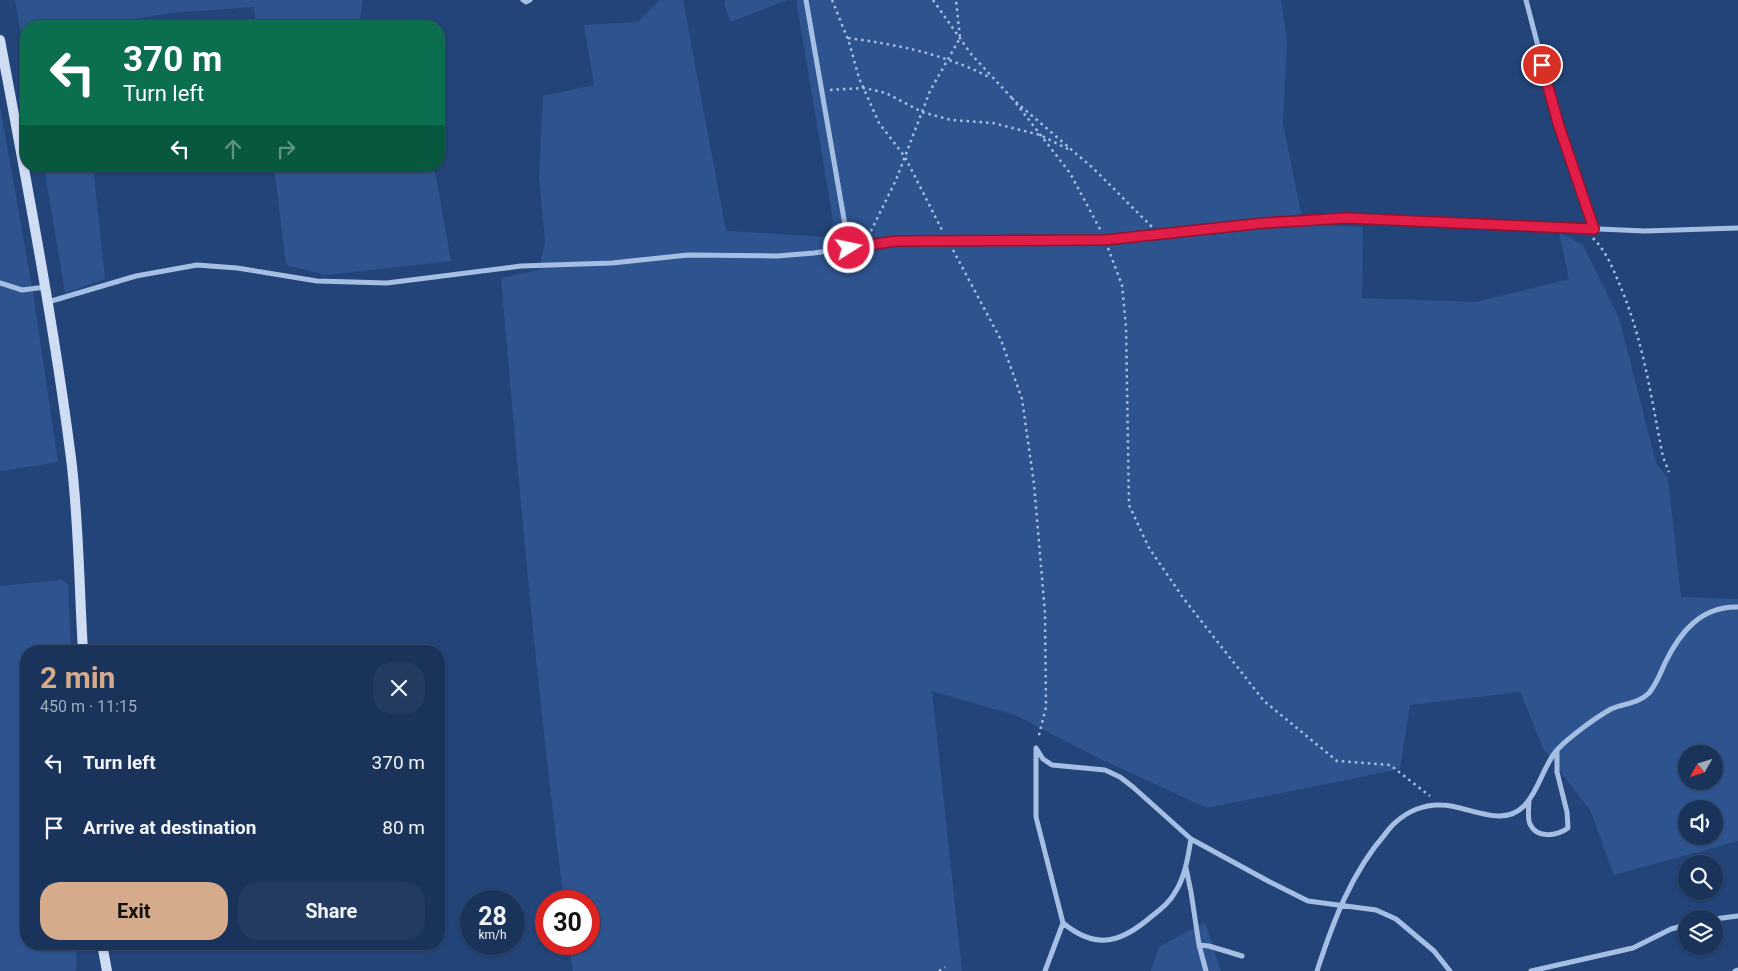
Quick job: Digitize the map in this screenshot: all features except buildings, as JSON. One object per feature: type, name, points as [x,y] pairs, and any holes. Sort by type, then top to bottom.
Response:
[{"type":"street","points":[[523,0],[530,0]]},
{"type":"street","points":[[806,0],[849,248]]},
{"type":"street","points":[[1526,0],[1558,123],[1594,229]]},
{"type":"street","points":[[0,40],[20,147]]},
{"type":"street","points":[[25,172],[46,287],[72,468],[77,521],[83,645]]},
{"type":"street","points":[[48,302],[136,276],[197,265],[237,268],[317,281],[387,282],[521,266],[612,264],[688,255],[777,256],[896,241],[1105,240],[1264,223],[1346,218],[1645,231],[1738,228]]},
{"type":"street","points":[[0,283],[22,290],[46,287]]},
{"type":"street","points":[[1317,971],[1340,906],[1365,859],[1394,823],[1406,814],[1424,806],[1441,804],[1469,808],[1493,816],[1502,816],[1523,808],[1557,751],[1582,729],[1612,709],[1638,702],[1650,692],[1668,655],[1691,623],[1717,608],[1738,607]]},
{"type":"street","points":[[1036,748],[1043,759],[1052,765],[1105,770],[1120,777],[1191,839],[1308,901],[1376,910],[1396,919],[1434,951],[1450,971]]},
{"type":"street","points":[[1036,748],[1036,816],[1063,923],[1045,971]]},
{"type":"street","points":[[1529,800],[1529,823],[1536,831],[1544,835],[1563,832],[1568,828],[1567,812],[1557,772],[1557,751]]},
{"type":"street","points":[[1063,923],[1076,933],[1102,941],[1124,937],[1147,921],[1174,894],[1186,868],[1191,839]]},
{"type":"street","points":[[1186,868],[1199,945],[1206,971]]},
{"type":"street","points":[[1723,918],[1738,916]]},
{"type":"street","points":[[1530,971],[1634,948],[1678,927]]},
{"type":"street","points":[[1199,945],[1209,946],[1242,956]]},
{"type":"street","points":[[103,950],[107,971]]},
{"type":"path","points":[[832,0],[848,38],[864,88],[879,123],[905,157],[1001,340],[1022,399],[1034,484],[1045,613],[1046,707],[1036,748]]},
{"type":"path","points":[[933,0],[971,54],[994,80],[1075,153],[1158,233]]},
{"type":"path","points":[[864,245],[896,180],[930,91],[960,38],[956,0]]},
{"type":"path","points":[[848,38],[894,44],[962,63],[994,80]]},
{"type":"path","points":[[823,91],[864,88],[886,93],[922,112],[951,120],[993,123],[1040,135],[1075,153]]},
{"type":"path","points":[[1012,98],[1070,173],[1105,240],[1122,285],[1126,327],[1129,505],[1150,548],[1184,599],[1264,701],[1337,761],[1390,765],[1441,804]]},
{"type":"path","points":[[1577,228],[1594,239],[1610,261],[1626,299],[1642,346],[1663,457],[1669,472]]},
{"type":"path","points":[[939,971],[945,967]]},
{"type":"shaded area","points":[[15,0],[363,0],[360,20],[255,20],[254,7],[170,13],[129,20],[20,20],[20,30]]},
{"type":"shaded area","points":[[660,0],[683,0],[726,231],[828,237],[833,221],[796,0],[1281,0],[1287,40],[1283,124],[1303,224],[1363,227],[1362,298],[1476,302],[1569,279],[1559,232],[1583,245],[1619,318],[1656,463],[1668,478],[1681,597],[1738,599],[1738,841],[1687,855],[1678,855],[1678,857],[1614,875],[1591,812],[1543,748],[1520,692],[1410,705],[1400,769],[1207,808],[1094,756],[1015,715],[932,691],[962,971],[573,971],[571,955],[600,955],[600,890],[563,890],[537,668],[501,278],[539,270],[545,242],[539,177],[543,96],[594,85],[584,25],[638,22]]},
{"type":"shaded area","points":[[725,0],[787,0],[731,22],[724,4]]},
{"type":"shaded area","points":[[0,106],[33,293],[58,462],[0,471]]},
{"type":"shaded area","points":[[45,172],[94,172],[105,279],[65,293]]},
{"type":"shaded area","points":[[275,172],[435,172],[451,261],[326,275],[286,265]]},
{"type":"shaded area","points":[[61,580],[68,584],[71,645],[20,645],[20,950],[77,950],[76,971],[0,971],[0,586]]},
{"type":"shaded area","points":[[1205,922],[1221,971],[1151,971],[1159,947]]},
{"type":"route","points":[[849,248],[896,241],[1105,240],[1264,223],[1346,218],[1594,229],[1558,123],[1542,65]]}]
